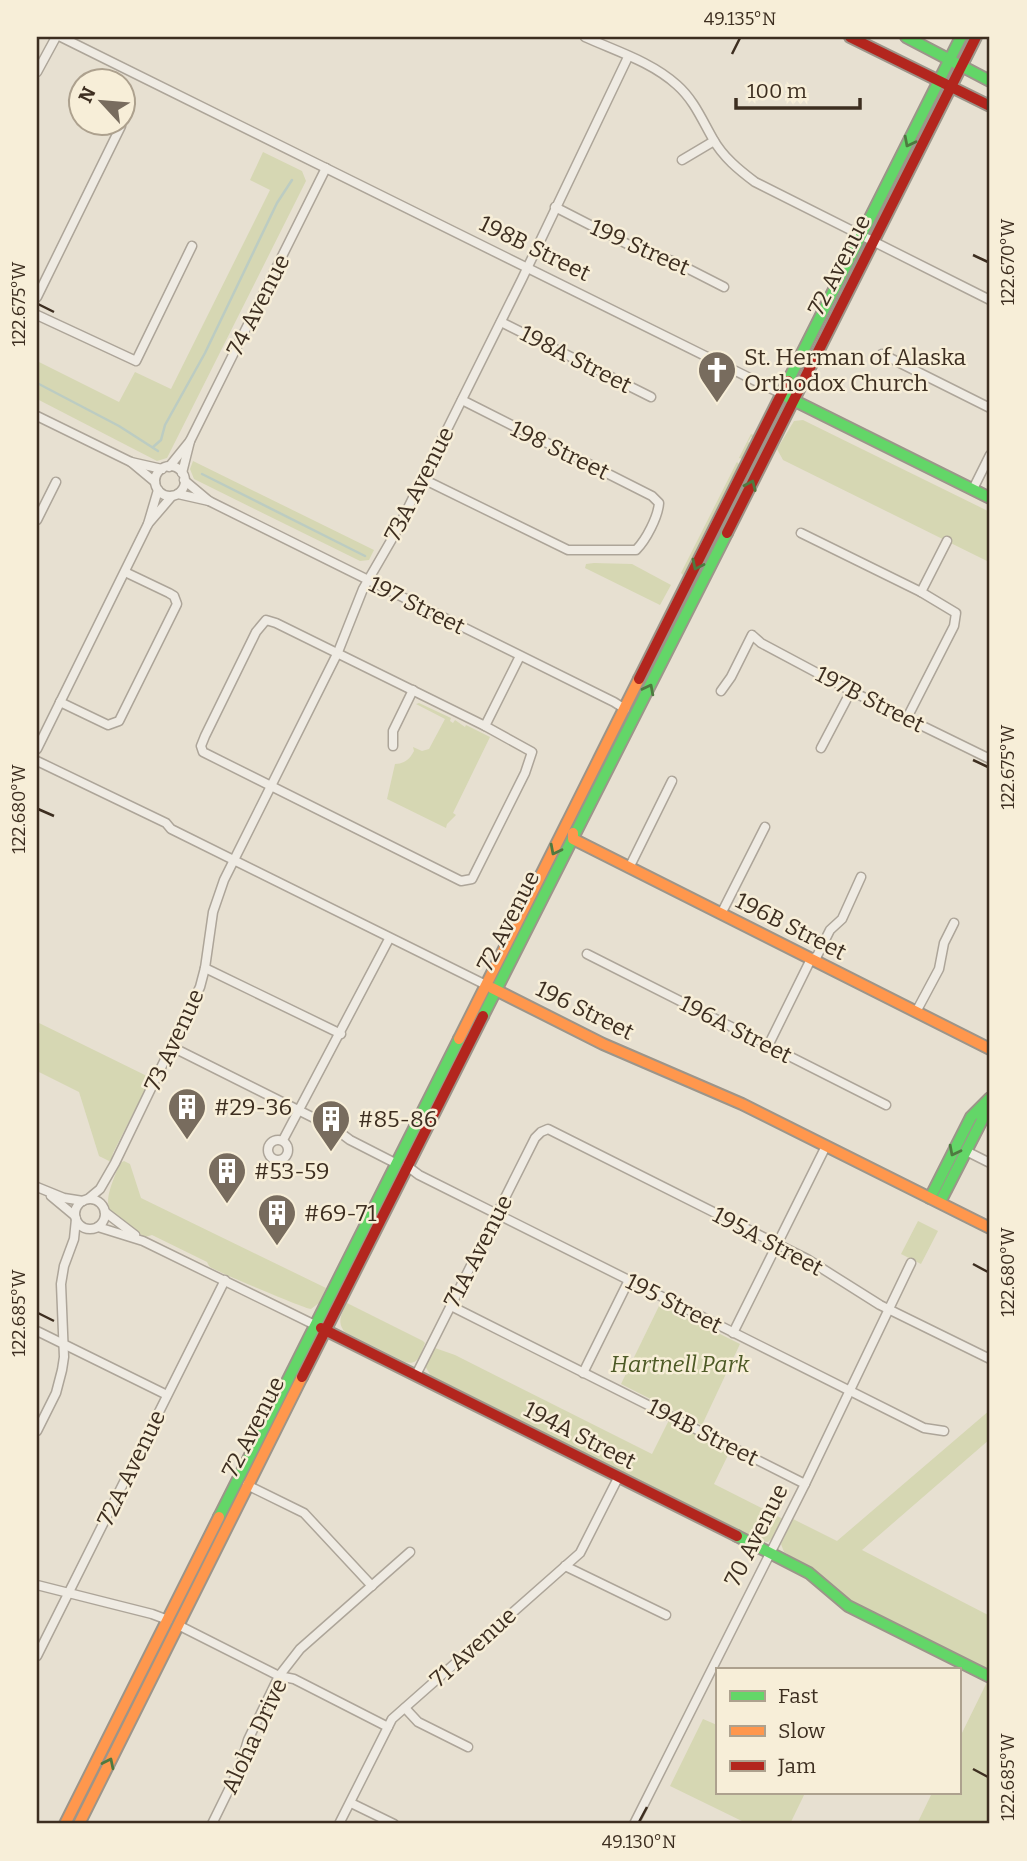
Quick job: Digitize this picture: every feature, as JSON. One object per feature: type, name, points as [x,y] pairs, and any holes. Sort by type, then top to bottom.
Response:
[{"type":"main road","points":[[850,37],[990,107]]},
{"type":"main road","points":[[906,37],[990,80]]},
{"type":"main road","name":"72 Avenue","points":[[65,1824],[247,1485],[321,1328],[492,988],[625,709],[961,37]]},
{"type":"main road","name":"72 Avenue","points":[[402,1165],[427,1116],[431,1097],[606,775],[976,37]]},
{"type":"main road","name":"198B Street","points":[[782,394],[990,498]]},
{"type":"main road","points":[[606,775],[608,759],[629,718],[625,709]]},
{"type":"main road","points":[[573,839],[573,827],[593,787],[600,760]]},
{"type":"main road","name":"196B Street","points":[[573,839],[990,1049]]},
{"type":"main road","name":"196 Street","points":[[492,988],[603,1044],[742,1104],[990,1228]]},
{"type":"main road","points":[[935,1200],[971,1117],[990,1098]]},
{"type":"main road","points":[[935,1200],[982,1120],[982,1108]]},
{"type":"main road","name":"72 Avenue","points":[[79,1824],[208,1554],[211,1534],[321,1328]]},
{"type":"main road","name":"194A Street","points":[[321,1328],[771,1552],[809,1573],[848,1606],[990,1678]]},
{"type":"street","points":[[37,72],[56,37]]},
{"type":"street","name":"198B Street","points":[[61,37],[782,394]]},
{"type":"street","points":[[586,37],[655,68],[678,86],[695,105],[714,141],[734,166],[755,182],[990,300]]},
{"type":"street","name":"73A Avenue","points":[[213,912],[218,893],[338,652],[359,598],[423,478],[528,268],[628,57]]},
{"type":"street","points":[[37,297],[116,136]]},
{"type":"street","points":[[682,160],[714,141]]},
{"type":"street","name":"74 Avenue","points":[[166,468],[190,441],[326,168]]},
{"type":"street","name":"199 Street","points":[[555,207],[638,249],[675,262],[724,287]]},
{"type":"street","points":[[37,315],[136,361],[192,246]]},
{"type":"street","name":"198A Street","points":[[501,322],[651,397]]},
{"type":"street","points":[[882,354],[990,408]]},
{"type":"street","name":"198 Street","points":[[423,478],[568,550],[636,550],[642,544],[657,513],[658,501],[648,493],[462,400]]},
{"type":"street","points":[[37,416],[131,462],[177,468],[183,477],[183,488],[148,524]]},
{"type":"street","name":"74 Avenue","points":[[183,477],[190,441]]},
{"type":"street","points":[[973,489],[990,455]]},
{"type":"street","points":[[131,462],[164,495],[175,495]]},
{"type":"street","points":[[37,749],[148,524],[157,475],[166,468]]},
{"type":"street","name":"197 Street","points":[[183,477],[209,500],[625,709]]},
{"type":"street","points":[[37,520],[55,482]]},
{"type":"street","name":"197 Street","points":[[175,495],[209,500]]},
{"type":"street","points":[[802,533],[922,592],[956,613],[954,626],[907,718]]},
{"type":"street","points":[[922,592],[947,541]]},
{"type":"street","points":[[61,702],[108,725],[119,721],[177,604],[174,596],[125,572]]},
{"type":"street","points":[[266,620],[338,652],[532,752],[515,794],[472,879],[461,881],[211,757],[202,749],[202,743],[234,676],[256,632],[266,620]]},
{"type":"street","name":"197B Street","points":[[721,691],[732,677],[752,635],[761,643],[851,691],[990,759]]},
{"type":"street","points":[[485,726],[520,656]]},
{"type":"street","points":[[394,746],[393,731],[413,690]]},
{"type":"street","points":[[821,748],[851,691]]},
{"type":"street","name":"196 Street","points":[[37,761],[166,823],[171,829],[389,939],[492,988]]},
{"type":"street","points":[[629,868],[672,780]]},
{"type":"street","points":[[721,914],[765,827]]},
{"type":"street","points":[[768,1046],[811,959],[817,956],[830,930],[842,919],[860,877]]},
{"type":"street","name":"73 Avenue","points":[[104,1209],[106,1188],[116,1163],[196,998],[205,968],[213,912]]},
{"type":"street","points":[[916,1012],[939,970],[944,943],[954,923]]},
{"type":"street","points":[[283,1140],[389,939]]},
{"type":"street","name":"196A Street","points":[[587,954],[886,1105]]},
{"type":"street","points":[[205,968],[341,1034]]},
{"type":"street","name":"195 Street","points":[[172,1047],[299,1110],[419,1175],[924,1429],[944,1431]]},
{"type":"street","name":"71A Avenue","points":[[416,1375],[535,1138],[543,1130]]},
{"type":"street","name":"195A Street","points":[[543,1130],[553,1130],[777,1244],[814,1263],[865,1297],[990,1359]]},
{"type":"street","points":[[733,1333],[825,1146]]},
{"type":"street","points":[[966,1151],[990,1163]]},
{"type":"street","name":"73 Avenue","points":[[86,1200],[100,1189],[116,1163]]},
{"type":"street","points":[[37,1187],[85,1228],[95,1228]]},
{"type":"street","points":[[46,1192],[97,1201],[104,1209],[104,1221],[83,1235],[72,1247]]},
{"type":"street","points":[[37,1432],[59,1382],[64,1357],[61,1283],[72,1247],[77,1207],[86,1200]]},
{"type":"street","name":"194A Street","points":[[104,1209],[144,1241]]},
{"type":"street","name":"194A Street","points":[[95,1228],[144,1241],[321,1328]]},
{"type":"street","name":"70 Avenue","points":[[634,1824],[805,1484],[911,1263]]},
{"type":"street","name":"72A Avenue","points":[[37,1656],[225,1280]]},
{"type":"street","points":[[583,1373],[629,1280]]},
{"type":"street","name":"194B Street","points":[[451,1306],[805,1484]]},
{"type":"street","points":[[37,1331],[167,1395]]},
{"type":"street","name":"71 Avenue","points":[[340,1824],[392,1719],[583,1547],[618,1478]]},
{"type":"street","points":[[247,1485],[303,1513],[372,1586]]},
{"type":"street","name":"Aloha Drive","points":[[212,1824],[279,1676],[300,1649],[410,1552]]},
{"type":"street","points":[[565,1566],[666,1615]]},
{"type":"street","points":[[37,1585],[154,1614],[279,1676],[294,1679],[388,1727]]},
{"type":"street","points":[[405,1708],[418,1722],[468,1748]]},
{"type":"street","points":[[351,1802],[394,1824]]},
{"type":"green space","points":[[263,152],[302,171],[306,181],[167,458],[157,461],[37,399],[37,361],[119,402],[135,372],[171,389],[270,190],[250,180]]},
{"type":"green space","points":[[803,420],[990,512],[990,554],[987,561],[783,460],[777,449],[794,421]]},
{"type":"green space","points":[[751,434],[754,435],[748,442],[750,443],[742,459],[739,458],[739,464],[683,575],[681,573]]},
{"type":"green space","points":[[193,461],[374,550],[369,560],[360,561],[194,479],[190,469]]},
{"type":"green space","points":[[586,564],[632,564],[671,585],[660,605],[585,568]]},
{"type":"green space","points":[[416,704],[451,718],[453,723],[455,720],[490,737],[453,813],[456,815],[446,828],[387,799],[395,764],[409,759],[414,751],[413,747],[422,751],[429,749],[445,719]]},
{"type":"green space","points":[[37,1022],[151,1078],[111,1162],[99,1156],[79,1092],[37,1071]]},
{"type":"green space","points":[[124,1161],[130,1164],[141,1198],[326,1288],[319,1303],[311,1309],[278,1297],[216,1270],[207,1262],[152,1235],[145,1237],[121,1221],[109,1208],[108,1200],[120,1163]]},
{"type":"green space","points":[[918,1221],[938,1231],[921,1264],[901,1254]]},
{"type":"green space","points":[[347,1303],[423,1341],[425,1343],[419,1358],[410,1363],[405,1362],[345,1332],[340,1321]]},
{"type":"green space","name":"Hartnell Park","points":[[660,1304],[740,1344],[702,1425],[621,1384]]},
{"type":"green space","points":[[435,1348],[455,1355],[652,1454],[669,1420],[730,1451],[714,1484],[783,1519],[775,1536],[768,1542],[760,1541],[688,1508],[683,1502],[431,1376],[425,1366]]},
{"type":"green space","points":[[990,1410],[990,1439],[862,1550],[990,1616],[990,1671],[852,1601],[816,1572],[784,1552],[781,1544],[793,1519],[837,1541]]},
{"type":"green space","points":[[987,1682],[990,1688],[990,1824],[917,1824],[932,1794],[960,1794],[960,1737]]},
{"type":"green space","points":[[703,1719],[716,1725],[716,1794],[805,1794],[790,1824],[748,1824],[670,1786]]},
{"type":"waterway","points":[[153,447],[161,440],[165,425],[205,353],[277,203],[292,180]]},
{"type":"waterway","points":[[37,383],[119,426],[158,451]]},
{"type":"waterway","points":[[202,474],[365,556]]},
{"type":"traffic: fast","points":[[906,37],[990,81]]},
{"type":"traffic: fast","points":[[788,381],[961,37]]},
{"type":"traffic: fast","points":[[787,397],[990,498]]},
{"type":"traffic: fast","points":[[483,1016],[727,533]]},
{"type":"traffic: fast","points":[[219,1517],[459,1039]]},
{"type":"traffic: fast","points":[[930,1198],[971,1117],[990,1098]]},
{"type":"traffic: fast","points":[[940,1202],[982,1120],[982,1108]]},
{"type":"traffic: fast","points":[[737,1536],[809,1573],[848,1606],[990,1677]]},
{"type":"traffic: slow","points":[[459,1039],[639,679]]},
{"type":"traffic: slow","points":[[573,833],[573,839],[990,1049]]},
{"type":"traffic: slow","points":[[492,988],[603,1044],[742,1104],[990,1228]]},
{"type":"traffic: slow","points":[[79,1824],[302,1377]]},
{"type":"traffic: slow","points":[[65,1824],[219,1517]]},
{"type":"traffic: jam","points":[[850,37],[990,106]]},
{"type":"traffic: jam","points":[[727,533],[976,37]]},
{"type":"traffic: jam","points":[[639,679],[788,381]]},
{"type":"traffic: jam","points":[[302,1377],[483,1016]]},
{"type":"traffic: jam","points":[[321,1328],[737,1536]]},
{"type":"place","name":"St. Herman of Alaska Orthodox Church","points":[[717,404]]},
{"type":"place","name":"#29-36","points":[[187,1141]]},
{"type":"place","name":"#85-86","points":[[331,1153]]},
{"type":"place","name":"#53-59","points":[[227,1205]]},
{"type":"place","name":"#69-71","points":[[277,1247]]}]
